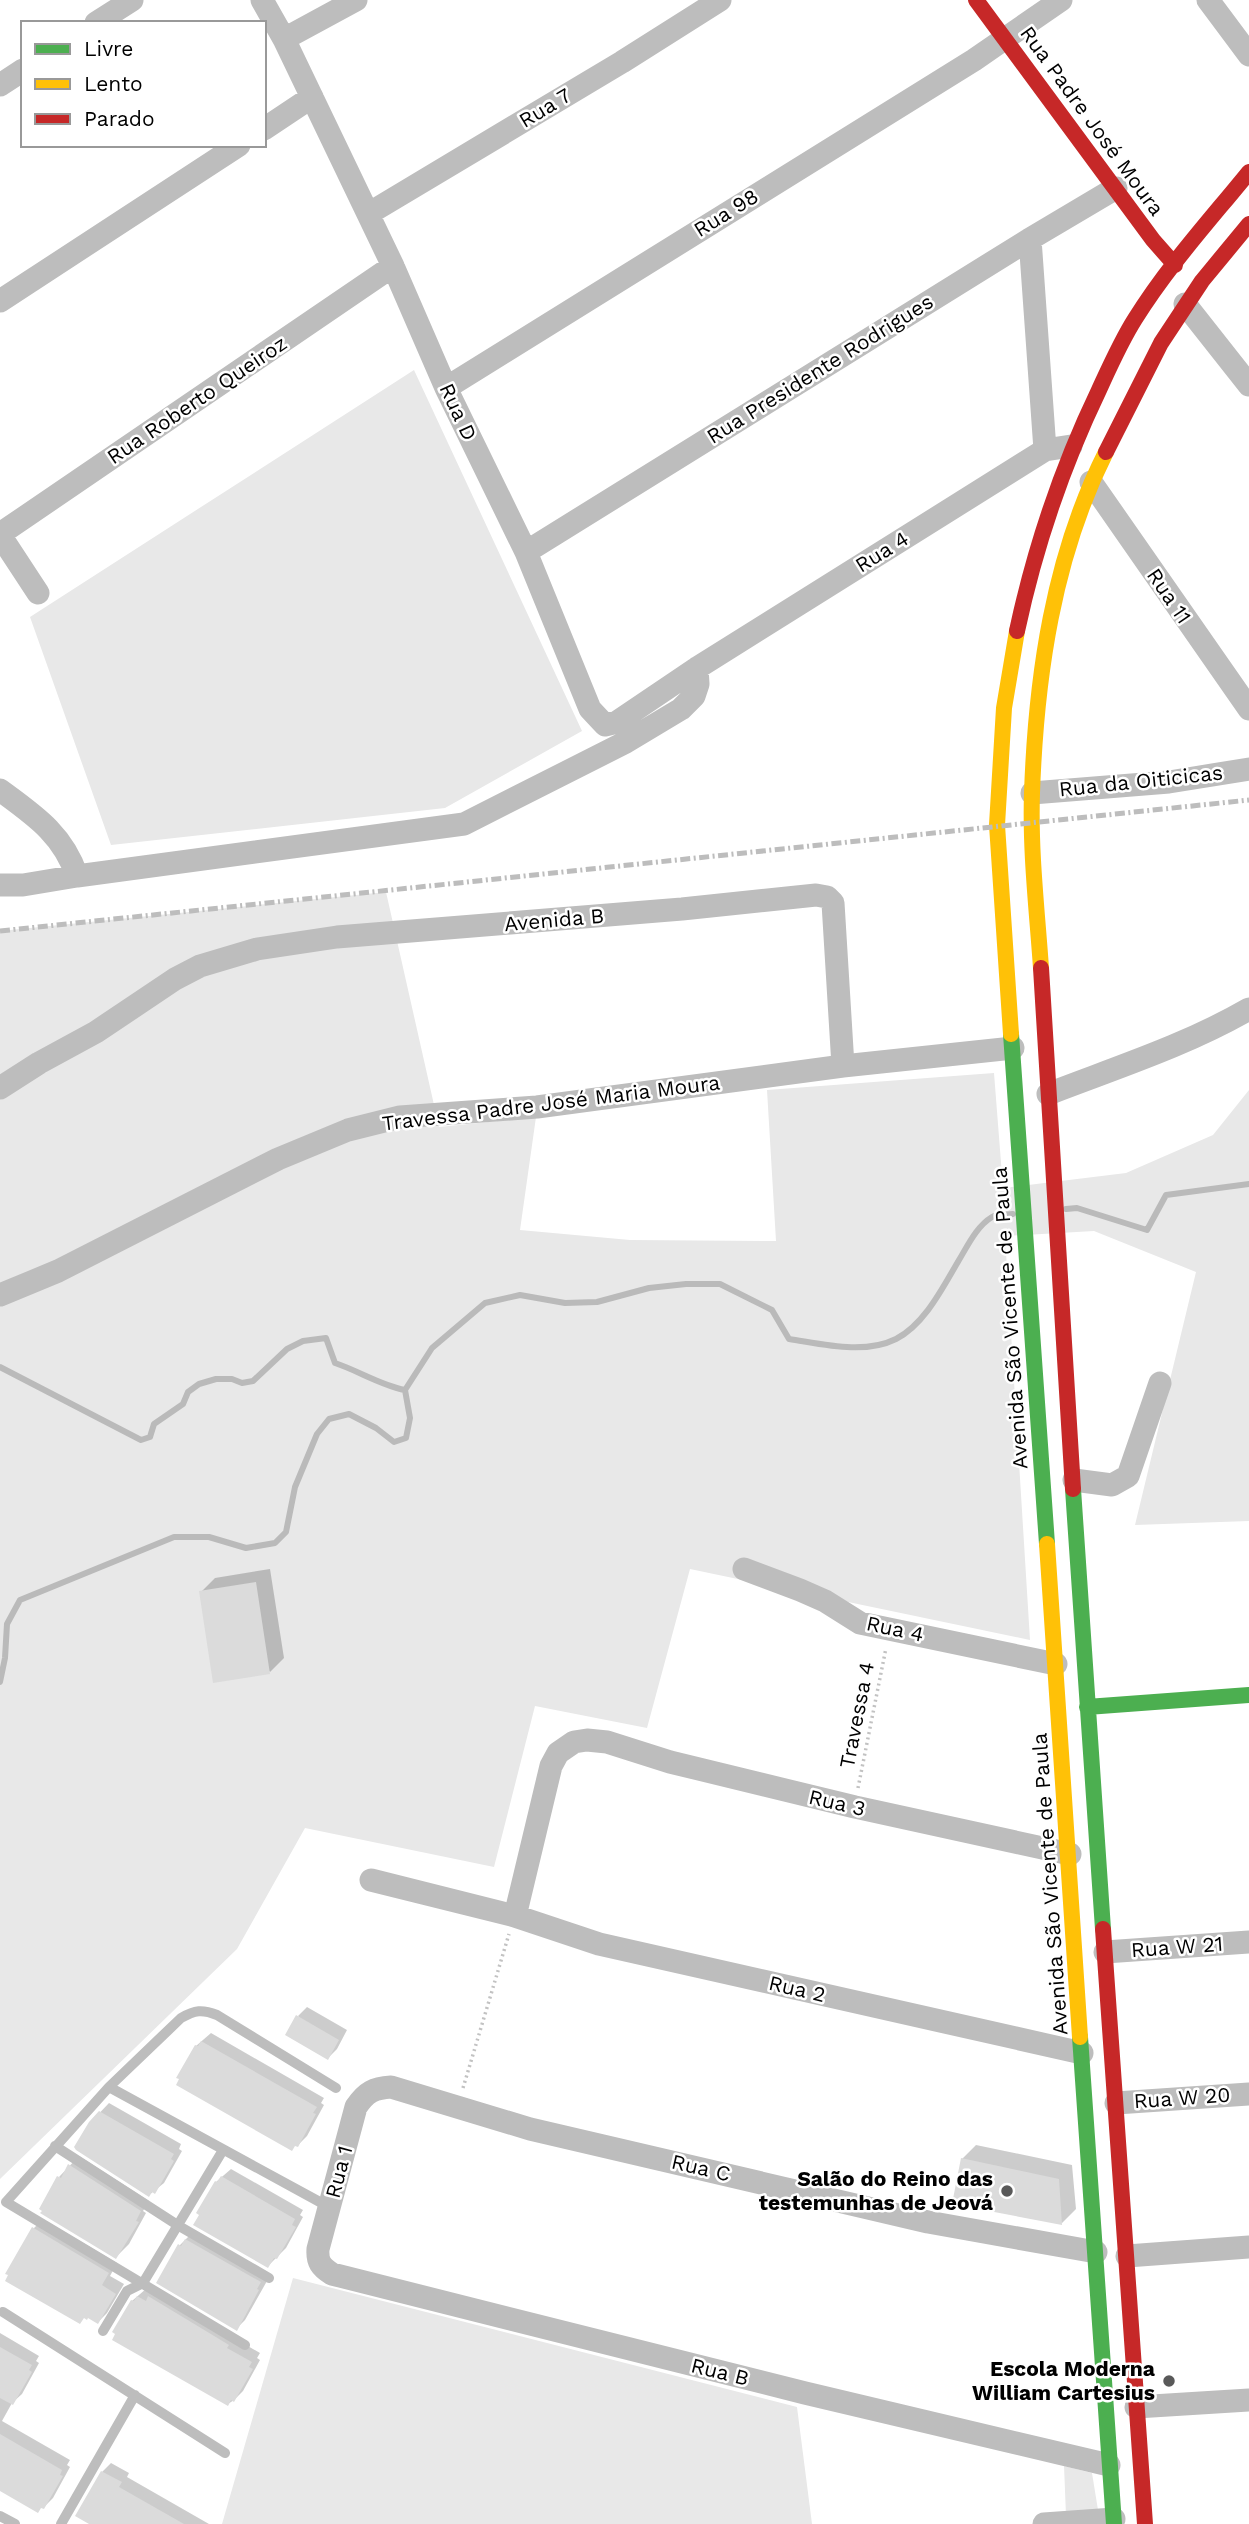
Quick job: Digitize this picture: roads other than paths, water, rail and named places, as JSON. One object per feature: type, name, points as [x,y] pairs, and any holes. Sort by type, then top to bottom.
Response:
[{"type":"main road","name":"Rua Padre José Moura","points":[[976,0],[1153,240],[1175,265]]},
{"type":"main road","name":"Avenida São Vicente de Paula","points":[[1114,2521],[1070,1854],[1027,1271],[997,795],[1006,686],[1023,594],[1071,446],[1137,315],[1249,172]]},
{"type":"main road","points":[[1145,2524],[1087,1707],[1035,878],[1032,793],[1041,683],[1054,597],[1091,482],[1161,344],[1185,304],[1249,224]]},
{"type":"main road","points":[[1038,1427],[1070,1425]]},
{"type":"main road","points":[[1087,1707],[1249,1695]]},
{"type":"street","points":[[99,21],[132,0]]},
{"type":"street","name":"Rua D","points":[[262,0],[313,97],[393,266],[446,388],[526,552],[590,709],[605,725],[617,722],[697,668]]},
{"type":"street","points":[[284,39],[356,0]]},
{"type":"street","name":"Rua 7","points":[[368,214],[720,0]]},
{"type":"street","name":"Rua 98","points":[[446,388],[1006,39],[1061,0]]},
{"type":"street","points":[[1208,0],[1249,55]]},
{"type":"street","points":[[0,85],[21,71]]},
{"type":"street","points":[[266,128],[313,97]]},
{"type":"street","points":[[0,301],[236,147]]},
{"type":"street","name":"Rua Presidente Rodrigues","points":[[526,552],[1116,188]]},
{"type":"street","points":[[1030,239],[1045,450]]},
{"type":"street","name":"Rua Roberto Queiroz","points":[[0,534],[393,266]]},
{"type":"street","points":[[1185,304],[1249,385]]},
{"type":"street","name":"Rua 4","points":[[697,668],[1045,450],[1071,446]]},
{"type":"street","name":"Rua 11","points":[[1091,482],[1249,709]]},
{"type":"street","points":[[0,534],[38,593]]},
{"type":"street","points":[[0,885],[23,886],[76,876],[464,824],[626,742],[681,709],[694,696],[698,684],[697,668]]},
{"type":"street","name":"Rua da Oiticicas","points":[[1032,793],[1169,782],[1249,769]]},
{"type":"street","points":[[0,790],[49,828],[66,848],[76,876]]},
{"type":"street","name":"Avenida B","points":[[0,1088],[96,1032],[175,979],[200,966],[257,949],[337,937],[816,895],[827,897],[832,903],[843,1066]]},
{"type":"street","points":[[1048,1094],[1138,1059],[1232,1019],[1249,1009]]},
{"type":"street","name":"Travessa Padre José Maria Moura","points":[[0,1295],[58,1271],[278,1159],[348,1130],[400,1117],[537,1107],[843,1066],[1013,1048]]},
{"type":"street","points":[[1074,1480],[1112,1485],[1128,1476],[1160,1383]]},
{"type":"street","name":"Rua 4","points":[[744,1570],[813,1595],[860,1623],[1056,1664]]},
{"type":"street","name":"Rua 3","points":[[515,1916],[551,1766],[564,1747],[587,1740],[607,1742],[670,1762],[855,1807],[1070,1854]]},
{"type":"street","name":"Rua 2","points":[[370,1880],[515,1916],[599,1944],[1082,2053]]},
{"type":"street","name":"Rua W 21","points":[[1105,1952],[1249,1942]]},
{"type":"street","name":"Rua C","points":[[391,2087],[530,2129],[928,2222],[1096,2252]]},
{"type":"street","name":"Rua 1","points":[[332,2274],[322,2268],[317,2259],[318,2249],[356,2107],[364,2095],[376,2088],[391,2087]]},
{"type":"street","name":"Rua W 20","points":[[1116,2103],[1249,2094]]},
{"type":"street","points":[[1127,2256],[1249,2247]]},
{"type":"street","name":"Rua B","points":[[332,2274],[805,2393],[1109,2465]]},
{"type":"street","points":[[1136,2407],[1249,2400]]},
{"type":"street","points":[[1044,2524],[1114,2521]]},
{"type":"lane","points":[[245,2345],[6,2202],[109,2087],[181,2018],[193,2011],[204,2009],[217,2015],[336,2088]]},
{"type":"lane","points":[[109,2087],[329,2207]]},
{"type":"lane","points":[[55,2146],[179,2226],[269,2278]]},
{"type":"lane","points":[[103,2331],[127,2291],[143,2283],[223,2150]]},
{"type":"lane","points":[[3,2312],[225,2453]]},
{"type":"lane","points":[[61,2524],[135,2395]]},
{"type":"lane","points":[[0,2516],[15,2524]]},
{"type":"waterway","points":[[1066,1209],[1077,1208],[1147,1230],[1166,1195],[1249,1184]]},
{"type":"waterway","points":[[0,1682],[7,1624],[20,1600],[174,1537],[209,1537],[246,1548],[275,1543],[286,1532],[295,1487],[317,1434],[329,1419],[349,1414],[376,1428],[394,1442],[406,1438],[410,1418],[405,1390],[432,1348],[485,1303],[520,1295],[565,1303],[597,1302],[649,1288],[720,1284],[772,1310],[789,1339],[843,1347],[884,1344],[906,1332],[924,1315],[982,1225],[994,1216],[1013,1214]]},
{"type":"waterway","points":[[0,1367],[141,1440],[150,1437],[154,1424],[183,1404],[188,1392],[199,1384],[216,1379],[232,1379],[242,1383],[253,1381],[287,1349],[303,1341],[326,1338],[335,1363],[405,1390]]},
{"type":"railway","points":[[0,931],[1249,800]]},
{"type":"place","name":"Salão do Reino das testemunhas de Jeová","points":[[1007,2191]]},
{"type":"place","name":"Escola Moderna William Cartesius","points":[[1169,2381]]}]
